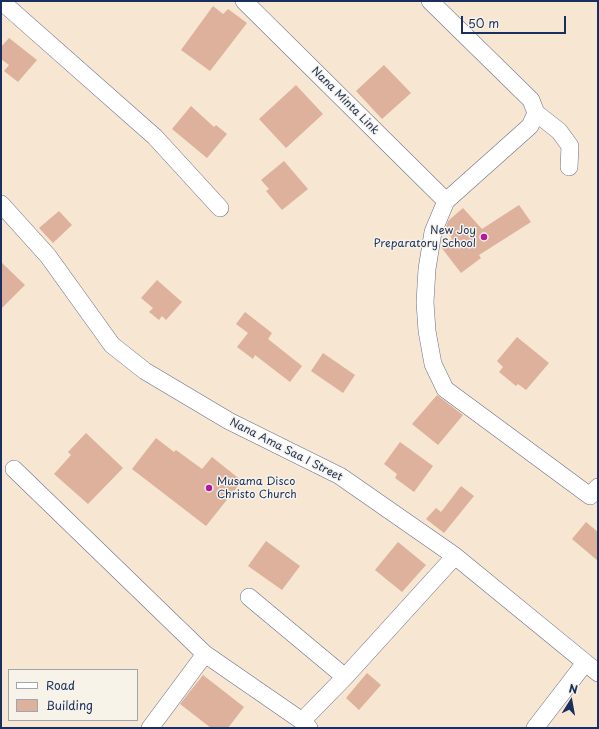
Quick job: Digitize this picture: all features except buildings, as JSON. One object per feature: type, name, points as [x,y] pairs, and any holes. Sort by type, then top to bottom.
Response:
[{"type":"street","name":"Nana Minta Link","points":[[244,1],[446,201]]},
{"type":"street","points":[[430,1],[530,100],[536,113],[559,132],[570,146],[569,167]]},
{"type":"street","points":[[5,5],[155,137],[220,208]]},
{"type":"street","points":[[536,113],[530,126],[446,201],[433,232],[427,269],[425,302],[433,364],[438,378],[445,389],[464,404],[596,496]]},
{"type":"street","name":"Nana Ama Saa I Street","points":[[1,204],[48,256],[112,345],[145,371],[229,421],[340,476],[456,556],[592,668]]},
{"type":"street","points":[[14,469],[205,654],[305,725],[345,677],[456,556]]},
{"type":"street","points":[[249,597],[345,677]]},
{"type":"street","points":[[150,728],[205,654]]},
{"type":"street","points":[[535,728],[592,668]]},
{"type":"place","name":"New Joy Preparatory School","points":[[484,237]]},
{"type":"place","name":"Musama Disco Christo Church","points":[[209,488]]}]
